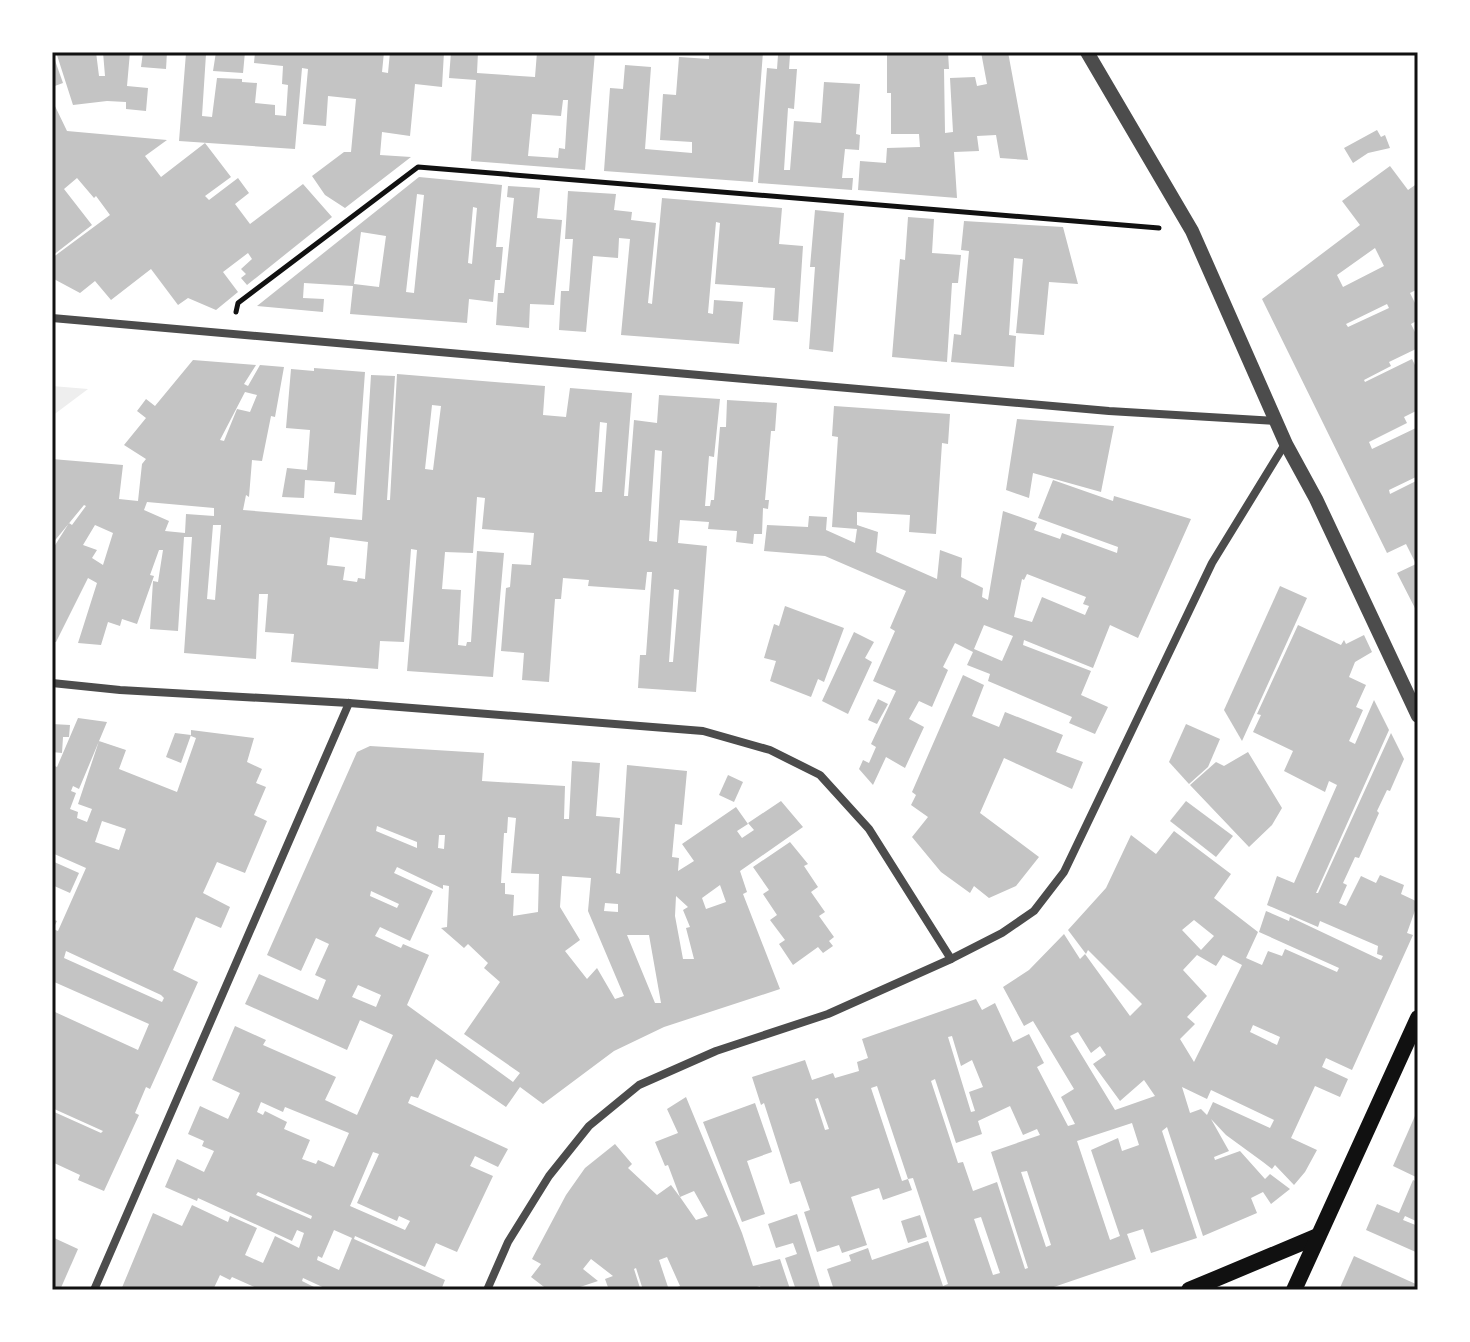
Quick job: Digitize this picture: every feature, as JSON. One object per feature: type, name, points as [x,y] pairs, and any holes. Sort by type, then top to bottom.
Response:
[{"type":"main road","points":[[1294,1290],[1418,1018]]},
{"type":"main road","points":[[1189,1290],[1318,1236]]},
{"type":"street","points":[[1087,52],[1192,231],[1286,444],[1316,499],[1418,716]]},
{"type":"street","points":[[52,318],[1093,410],[1276,421]]},
{"type":"street","points":[[487,1290],[508,1242],[549,1176],[589,1126],[639,1085],[716,1051],[828,1014],[951,959],[1002,933],[1034,911],[1064,872],[1212,563],[1286,444]]},
{"type":"street","points":[[52,683],[703,731],[770,750],[820,775],[869,829],[951,959]]},
{"type":"street","points":[[94,1290],[349,703]]},
{"type":"path","points":[[229,333],[238,303],[418,167],[1192,231]]},
{"type":"shaded area","points":[[52,386],[88,389],[52,416]]},
{"type":"building","points":[[52,52],[63,83],[52,87]]},
{"type":"building","points":[[56,52],[96,52],[99,76],[105,76],[103,52],[130,52],[127,86],[148,88],[146,111],[126,109],[126,102],[73,105]]},
{"type":"building","points":[[143,52],[167,52],[166,69],[141,67]]},
{"type":"building","points":[[216,52],[245,52],[243,73],[213,71]]},
{"type":"building","points":[[255,52],[384,52],[382,72],[388,73],[390,52],[444,52],[442,87],[415,84],[410,136],[382,132],[380,155],[411,157],[345,208],[325,195],[312,176],[344,152],[351,152],[356,99],[328,96],[326,126],[303,124],[308,69],[302,68],[295,149],[179,141],[186,53],[206,54],[202,116],[212,117],[217,78],[257,83],[255,103],[275,105],[275,115],[286,116],[288,85],[282,84],[283,66],[254,63]]},
{"type":"building","points":[[451,52],[478,52],[477,73],[535,77],[537,52],[595,52],[585,170],[471,161],[476,80],[449,78]],"holes":[[[563,100],[568,100],[565,149],[559,148],[558,158],[528,156],[532,114],[561,116]]]},
{"type":"building","points":[[763,52],[753,182],[604,171],[610,88],[623,89],[625,65],[651,67],[645,149],[692,153],[692,142],[660,140],[663,94],[676,95],[679,57],[709,59],[709,53]]},
{"type":"building","points":[[887,52],[948,52],[949,69],[944,69],[945,133],[953,132],[950,78],[975,77],[977,86],[987,84],[981,52],[1008,52],[1028,160],[1000,158],[996,135],[977,136],[979,151],[954,152],[957,198],[858,190],[860,161],[886,163],[887,148],[920,147],[919,134],[891,134]]},
{"type":"building","points":[[778,55],[790,55],[789,69],[797,69],[794,109],[788,108],[784,170],[790,170],[794,121],[821,123],[824,82],[860,84],[856,134],[860,135],[859,150],[845,149],[842,178],[853,178],[852,190],[758,183],[767,68],[777,69]]},
{"type":"building","points":[[54,104],[67,131],[167,140],[145,156],[161,177],[205,143],[231,177],[205,196],[209,200],[238,178],[249,193],[235,204],[250,224],[303,184],[332,217],[247,285],[241,278],[246,274],[241,269],[252,259],[248,253],[223,272],[238,292],[216,310],[188,298],[178,305],[151,269],[111,300],[95,281],[80,293],[52,278],[52,258],[110,215],[77,178],[64,189],[92,225],[52,256]]},
{"type":"building","points":[[1377,130],[1381,137],[1385,135],[1390,148],[1368,153],[1353,163],[1344,148]]},
{"type":"building","points":[[1390,166],[1408,190],[1418,183],[1418,289],[1410,293],[1418,309],[1418,320],[1411,324],[1418,338],[1418,348],[1389,362],[1391,366],[1364,380],[1412,359],[1418,371],[1418,410],[1404,417],[1407,423],[1369,442],[1372,449],[1418,427],[1418,476],[1389,490],[1390,494],[1418,480],[1418,614],[1397,573],[1416,564],[1406,544],[1387,553],[1262,299],[1360,225],[1342,201]],"holes":[[[1375,248],[1384,266],[1343,287],[1337,275]],[[1387,304],[1389,308],[1348,327],[1346,324]]]},
{"type":"building","points":[[419,177],[502,185],[496,247],[503,247],[500,280],[495,280],[493,302],[469,299],[467,323],[350,314],[353,286],[304,283],[303,298],[324,299],[323,312],[257,306]],"holes":[[[417,194],[424,195],[414,293],[406,292]],[[473,207],[477,208],[472,264],[468,263]],[[361,232],[386,236],[379,287],[354,284]]]},
{"type":"building","points":[[508,186],[540,188],[537,218],[562,220],[554,305],[530,304],[529,328],[496,325],[498,293],[504,293],[514,198],[507,197]]},
{"type":"building","points":[[568,191],[616,194],[614,210],[632,212],[631,220],[656,223],[648,303],[652,304],[662,198],[782,208],[779,244],[803,246],[798,322],[773,320],[775,288],[715,284],[720,223],[716,222],[708,313],[713,314],[714,300],[743,302],[739,344],[621,335],[630,239],[619,238],[618,258],[593,256],[586,332],[559,330],[561,291],[569,291],[573,239],[565,239]]},
{"type":"building","points":[[815,210],[844,213],[833,352],[809,349],[815,267],[810,267]]},
{"type":"building","points":[[908,217],[934,219],[932,253],[961,255],[958,283],[952,283],[947,362],[892,357],[900,259],[905,260]]},
{"type":"building","points":[[964,221],[1063,227],[1078,284],[1049,282],[1044,335],[1016,333],[1023,259],[1014,258],[1009,335],[1016,336],[1014,367],[951,362],[954,334],[961,335],[969,251],[961,250]]},
{"type":"building","points":[[193,360],[256,365],[244,384],[248,386],[260,365],[284,367],[275,417],[271,416],[262,461],[252,460],[249,497],[246,495],[243,510],[362,520],[371,375],[395,376],[387,500],[390,500],[397,374],[545,386],[543,415],[566,417],[570,388],[632,393],[624,496],[628,496],[634,420],[657,423],[659,395],[720,399],[714,457],[709,456],[705,506],[710,506],[711,500],[714,500],[720,427],[726,427],[727,400],[777,403],[775,431],[771,431],[765,500],[769,500],[768,509],[763,508],[762,534],[754,534],[753,544],[736,542],[737,531],[708,529],[709,522],[680,520],[678,543],[707,546],[696,692],[638,688],[640,655],[646,655],[652,572],[647,572],[645,590],[588,586],[589,580],[563,578],[561,599],[555,599],[549,682],[522,680],[524,653],[501,651],[506,588],[510,587],[512,564],[531,565],[534,533],[482,529],[485,498],[477,497],[473,553],[445,552],[442,589],[461,590],[458,645],[466,646],[467,642],[471,642],[477,551],[504,553],[493,677],[407,671],[417,550],[411,549],[404,642],[380,641],[378,669],[291,662],[294,634],[265,632],[268,594],[259,594],[256,659],[184,653],[192,537],[184,537],[178,631],[150,629],[153,581],[158,582],[163,550],[159,550],[150,575],[154,576],[137,624],[122,619],[120,626],[108,622],[101,645],[78,643],[97,583],[88,578],[56,642],[52,642],[52,550],[68,524],[52,544],[52,459],[123,465],[119,499],[138,501],[142,464],[146,459],[124,445],[146,418],[137,411],[146,399],[155,406]],"holes":[[[245,392],[257,395],[250,412],[237,409],[224,441],[220,440]],[[432,405],[441,406],[433,470],[425,469]],[[600,422],[607,423],[602,492],[595,492]],[[655,450],[662,451],[657,542],[649,541]],[[147,502],[214,508],[214,516],[186,514],[185,533],[165,531],[169,521],[144,510]],[[84,505],[72,525],[69,523]],[[95,525],[113,533],[103,565],[92,558],[97,550],[83,545]],[[213,525],[221,525],[215,600],[207,599]],[[330,537],[368,542],[365,579],[358,578],[357,582],[343,580],[345,567],[327,565]],[[674,589],[679,590],[673,662],[669,662]]]},
{"type":"building","points":[[314,368],[365,372],[356,495],[334,493],[335,482],[305,480],[304,498],[282,497],[287,468],[307,470],[310,430],[286,428],[291,369],[314,371]]},
{"type":"building","points":[[834,406],[950,414],[948,444],[942,443],[936,534],[909,532],[910,515],[857,512],[857,525],[878,532],[876,552],[937,579],[940,550],[962,558],[961,577],[983,588],[982,597],[988,600],[1003,511],[1037,523],[1034,530],[1060,539],[1062,533],[1117,553],[1118,547],[1038,518],[1053,480],[1113,501],[1114,496],[1191,519],[1138,638],[1110,625],[1093,668],[1024,640],[1023,645],[1091,671],[1081,695],[1108,707],[1095,734],[1069,723],[1072,717],[988,681],[990,674],[967,665],[973,652],[955,643],[943,667],[948,670],[932,707],[919,701],[909,719],[924,727],[905,768],[886,757],[873,785],[859,769],[863,760],[869,763],[876,747],[871,744],[896,691],[873,681],[895,631],[890,628],[906,591],[825,556],[764,551],[767,525],[808,527],[809,516],[827,517],[826,530],[855,543],[857,529],[832,527],[838,437],[832,436]],"holes":[[[1027,574],[1086,597],[1083,604],[1089,606],[1085,615],[1042,597],[1032,622],[1014,617],[1022,579]],[[984,625],[1013,636],[1002,661],[974,649]]]},
{"type":"building","points":[[1017,419],[1114,426],[1101,492],[1033,473],[1029,498],[1006,490]]},
{"type":"building","points":[[1280,586],[1307,598],[1242,741],[1224,710]]},
{"type":"building","points":[[785,606],[844,628],[824,682],[818,679],[811,697],[770,681],[776,661],[764,658],[774,624],[779,626]]},
{"type":"building","points":[[1298,625],[1341,645],[1344,640],[1346,644],[1364,635],[1372,652],[1355,662],[1349,677],[1366,685],[1356,707],[1363,710],[1349,741],[1355,744],[1374,700],[1389,730],[1316,893],[1391,733],[1404,759],[1377,811],[1379,813],[1359,858],[1355,857],[1343,883],[1347,885],[1339,903],[1346,906],[1361,876],[1376,883],[1380,875],[1404,885],[1401,894],[1418,902],[1407,933],[1413,935],[1352,1070],[1326,1058],[1322,1067],[1348,1079],[1340,1097],[1315,1086],[1291,1138],[1317,1150],[1305,1172],[1294,1185],[1275,1165],[1272,1169],[1226,1135],[1211,1119],[1229,1151],[1214,1157],[1215,1160],[1240,1151],[1265,1179],[1270,1174],[1290,1189],[1271,1204],[1263,1192],[1251,1198],[1257,1213],[1203,1236],[1167,1127],[1162,1131],[1197,1238],[1151,1253],[1143,1229],[1127,1234],[1136,1259],[1045,1290],[834,1290],[827,1269],[851,1261],[849,1255],[868,1248],[872,1260],[928,1241],[943,1286],[948,1284],[913,1178],[908,1179],[912,1190],[883,1200],[879,1188],[851,1197],[867,1245],[842,1253],[839,1245],[817,1252],[804,1212],[810,1210],[800,1181],[790,1184],[764,1103],[761,1105],[752,1077],[805,1060],[812,1080],[833,1073],[835,1078],[859,1071],[857,1062],[868,1058],[862,1039],[976,999],[982,1010],[995,1003],[1013,1042],[1029,1034],[1044,1063],[1037,1067],[1068,1126],[1075,1124],[1061,1097],[1074,1089],[1033,1021],[1024,1026],[1003,987],[1029,970],[1064,934],[1080,959],[1085,954],[1130,1016],[1142,1004],[1088,950],[1086,954],[1068,930],[1106,888],[1131,835],[1156,854],[1174,831],[1231,874],[1214,898],[1258,932],[1246,958],[1262,965],[1268,951],[1282,956],[1285,949],[1337,972],[1339,968],[1259,932],[1266,911],[1289,921],[1290,917],[1381,960],[1383,956],[1377,954],[1378,946],[1320,921],[1318,927],[1267,905],[1277,876],[1294,883],[1337,785],[1329,781],[1325,792],[1284,771],[1293,751],[1253,732],[1261,715],[1257,714]],"holes":[[[1194,920],[1214,936],[1201,950],[1182,930]],[[1197,955],[1216,966],[1223,955],[1242,965],[1194,1062],[1180,1039],[1195,1024],[1187,1017],[1207,996],[1183,970]],[[1253,1025],[1280,1037],[1277,1045],[1250,1032]],[[1078,1032],[1091,1053],[1100,1046],[1106,1055],[1093,1064],[1120,1101],[1144,1080],[1155,1096],[1115,1110],[1070,1036]],[[952,1036],[961,1066],[972,1060],[983,1087],[969,1092],[975,1111],[971,1112],[948,1037]],[[935,1079],[956,1143],[982,1134],[978,1121],[1010,1106],[1023,1135],[1037,1129],[1040,1135],[991,1152],[1028,1268],[1025,1269],[997,1182],[973,1191],[963,1162],[958,1163],[931,1081]],[[877,1086],[908,1179],[902,1181],[871,1088]],[[1182,1087],[1207,1099],[1211,1090],[1274,1120],[1270,1128],[1213,1102],[1207,1115],[1201,1109],[1190,1113]],[[818,1098],[829,1129],[825,1130],[815,1099]],[[1132,1123],[1139,1145],[1122,1151],[1118,1138],[1091,1150],[1120,1236],[1110,1240],[1077,1141]],[[1027,1171],[1051,1245],[1046,1247],[1021,1172]],[[981,1217],[1000,1273],[993,1275],[974,1219]]]},
{"type":"building","points":[[854,632],[874,642],[865,658],[872,662],[848,714],[822,701]]},
{"type":"building","points":[[963,675],[984,685],[972,716],[999,727],[1005,712],[1063,735],[1056,752],[1083,762],[1072,789],[1004,758],[980,813],[1039,857],[1016,886],[989,898],[974,886],[970,893],[941,872],[912,837],[928,817],[911,805],[916,795],[912,792]]},
{"type":"building","points":[[878,699],[888,704],[877,724],[868,720]]},
{"type":"building","points":[[78,718],[107,722],[99,741],[126,750],[119,769],[177,792],[196,738],[191,736],[191,730],[254,738],[247,762],[262,769],[256,783],[266,787],[254,815],[267,821],[245,873],[217,862],[203,893],[230,907],[221,928],[196,917],[173,970],[198,982],[150,1089],[146,1087],[135,1113],[139,1115],[104,1191],[78,1180],[80,1175],[52,1162],[52,1111],[101,1133],[103,1131],[52,1108],[52,1018],[55,1012],[138,1050],[149,1024],[52,981],[52,919],[57,921],[53,929],[58,931],[86,868],[52,853],[52,765],[57,767]],"holes":[[[99,742],[78,804],[92,809],[87,822],[77,818],[78,812],[70,809],[76,793],[71,791],[73,786],[79,789]],[[102,821],[126,829],[119,850],[95,842]],[[66,951],[161,995],[164,998],[162,1002],[64,958]]]},
{"type":"building","points":[[52,724],[70,725],[69,737],[63,737],[62,753],[52,752]]},
{"type":"building","points":[[1186,724],[1220,739],[1208,767],[1189,784],[1169,762]]},
{"type":"building","points":[[175,733],[191,735],[181,763],[166,757]]},
{"type":"building","points":[[370,746],[484,753],[482,781],[565,786],[564,819],[569,819],[572,761],[600,763],[596,816],[620,818],[616,873],[620,874],[627,765],[687,771],[682,825],[675,824],[672,857],[679,858],[678,871],[694,861],[682,844],[736,807],[748,824],[737,831],[742,838],[754,830],[748,823],[781,801],[803,827],[740,871],[747,892],[743,894],[780,989],[664,1027],[614,1051],[543,1104],[520,1087],[506,1107],[436,1059],[418,1098],[411,1096],[408,1103],[508,1149],[498,1167],[475,1156],[470,1166],[493,1176],[457,1252],[436,1243],[425,1267],[355,1236],[354,1239],[445,1280],[441,1290],[329,1290],[303,1278],[302,1281],[314,1287],[313,1290],[261,1290],[220,1275],[213,1290],[121,1290],[153,1213],[182,1226],[192,1205],[228,1222],[230,1216],[257,1228],[245,1255],[263,1263],[275,1236],[299,1248],[304,1233],[297,1230],[292,1241],[198,1198],[197,1201],[165,1187],[177,1159],[204,1172],[214,1151],[202,1146],[204,1141],[188,1134],[200,1106],[228,1119],[240,1093],[212,1080],[235,1026],[266,1040],[263,1045],[336,1077],[325,1100],[357,1115],[393,1035],[360,1020],[347,1050],[245,1004],[259,974],[318,1000],[326,980],[315,975],[329,944],[316,938],[301,971],[267,955],[357,752]],"holes":[[[508,817],[516,818],[511,873],[539,874],[538,912],[513,916],[514,895],[505,894],[505,883],[501,883],[504,833],[507,833]],[[377,826],[417,842],[417,848],[376,831]],[[439,835],[445,835],[444,849],[438,848]],[[397,867],[443,889],[443,885],[449,886],[447,927],[441,928],[464,948],[468,944],[488,963],[484,968],[500,982],[464,1034],[520,1073],[513,1082],[407,1005],[429,955],[403,944],[401,948],[375,936],[380,927],[410,941],[433,891],[394,873]],[[562,876],[591,878],[588,911],[624,996],[615,999],[597,968],[587,979],[565,951],[580,940],[560,907]],[[720,885],[726,902],[706,909],[702,898]],[[371,891],[399,904],[397,908],[370,896]],[[676,896],[688,907],[683,910],[690,927],[686,928],[694,959],[683,959],[675,916]],[[605,903],[618,904],[618,912],[604,911]],[[627,935],[649,935],[661,1003],[655,1003]],[[358,985],[381,995],[376,1007],[352,997]],[[261,1102],[283,1112],[285,1107],[349,1133],[334,1167],[318,1160],[316,1164],[302,1159],[310,1140],[284,1129],[287,1122],[265,1111],[263,1115],[257,1112]],[[373,1152],[379,1154],[357,1203],[397,1221],[399,1216],[410,1221],[405,1230],[350,1206]],[[258,1192],[312,1216],[311,1219],[256,1195]],[[334,1230],[352,1238],[339,1270],[317,1260],[318,1256],[322,1258]]]},
{"type":"building","points":[[1248,752],[1282,808],[1272,825],[1249,847],[1190,785],[1216,762],[1224,766]]},
{"type":"building","points":[[728,775],[743,782],[734,802],[719,795]]},
{"type":"building","points":[[1186,801],[1233,836],[1216,857],[1170,821]]},
{"type":"building","points":[[790,842],[808,864],[804,866],[818,887],[811,892],[825,912],[819,916],[834,937],[829,941],[833,946],[823,953],[818,947],[793,965],[779,944],[785,940],[770,920],[777,915],[763,894],[769,890],[753,867]]},
{"type":"building","points":[[52,861],[79,873],[70,893],[52,885]]},
{"type":"building","points":[[686,1097],[753,1266],[780,1259],[790,1289],[761,1290],[760,1286],[748,1290],[670,1290],[680,1286],[667,1257],[659,1260],[669,1290],[643,1290],[636,1268],[640,1288],[609,1290],[605,1279],[613,1276],[591,1259],[583,1269],[598,1281],[578,1290],[548,1290],[531,1277],[541,1264],[532,1259],[566,1195],[585,1168],[615,1144],[632,1164],[628,1168],[657,1195],[671,1185],[680,1197],[655,1142],[678,1133],[667,1109]],"holes":[[[694,1191],[708,1216],[696,1220],[680,1197]]]},
{"type":"building","points":[[755,1103],[772,1152],[747,1161],[765,1214],[742,1222],[703,1122]]},
{"type":"building","points":[[1418,1109],[1418,1178],[1393,1166]]},
{"type":"building","points":[[1413,1180],[1418,1182],[1418,1222],[1405,1216],[1403,1220],[1418,1226],[1418,1253],[1366,1230],[1377,1204],[1399,1213]]},
{"type":"building","points":[[797,1214],[821,1290],[796,1290],[785,1258],[797,1254],[793,1243],[776,1248],[768,1224]]},
{"type":"building","points":[[920,1215],[927,1237],[908,1243],[901,1221]]},
{"type":"building","points":[[52,1237],[78,1249],[60,1290],[52,1290]]},
{"type":"building","points":[[1354,1256],[1418,1285],[1418,1290],[1339,1290]]}]
